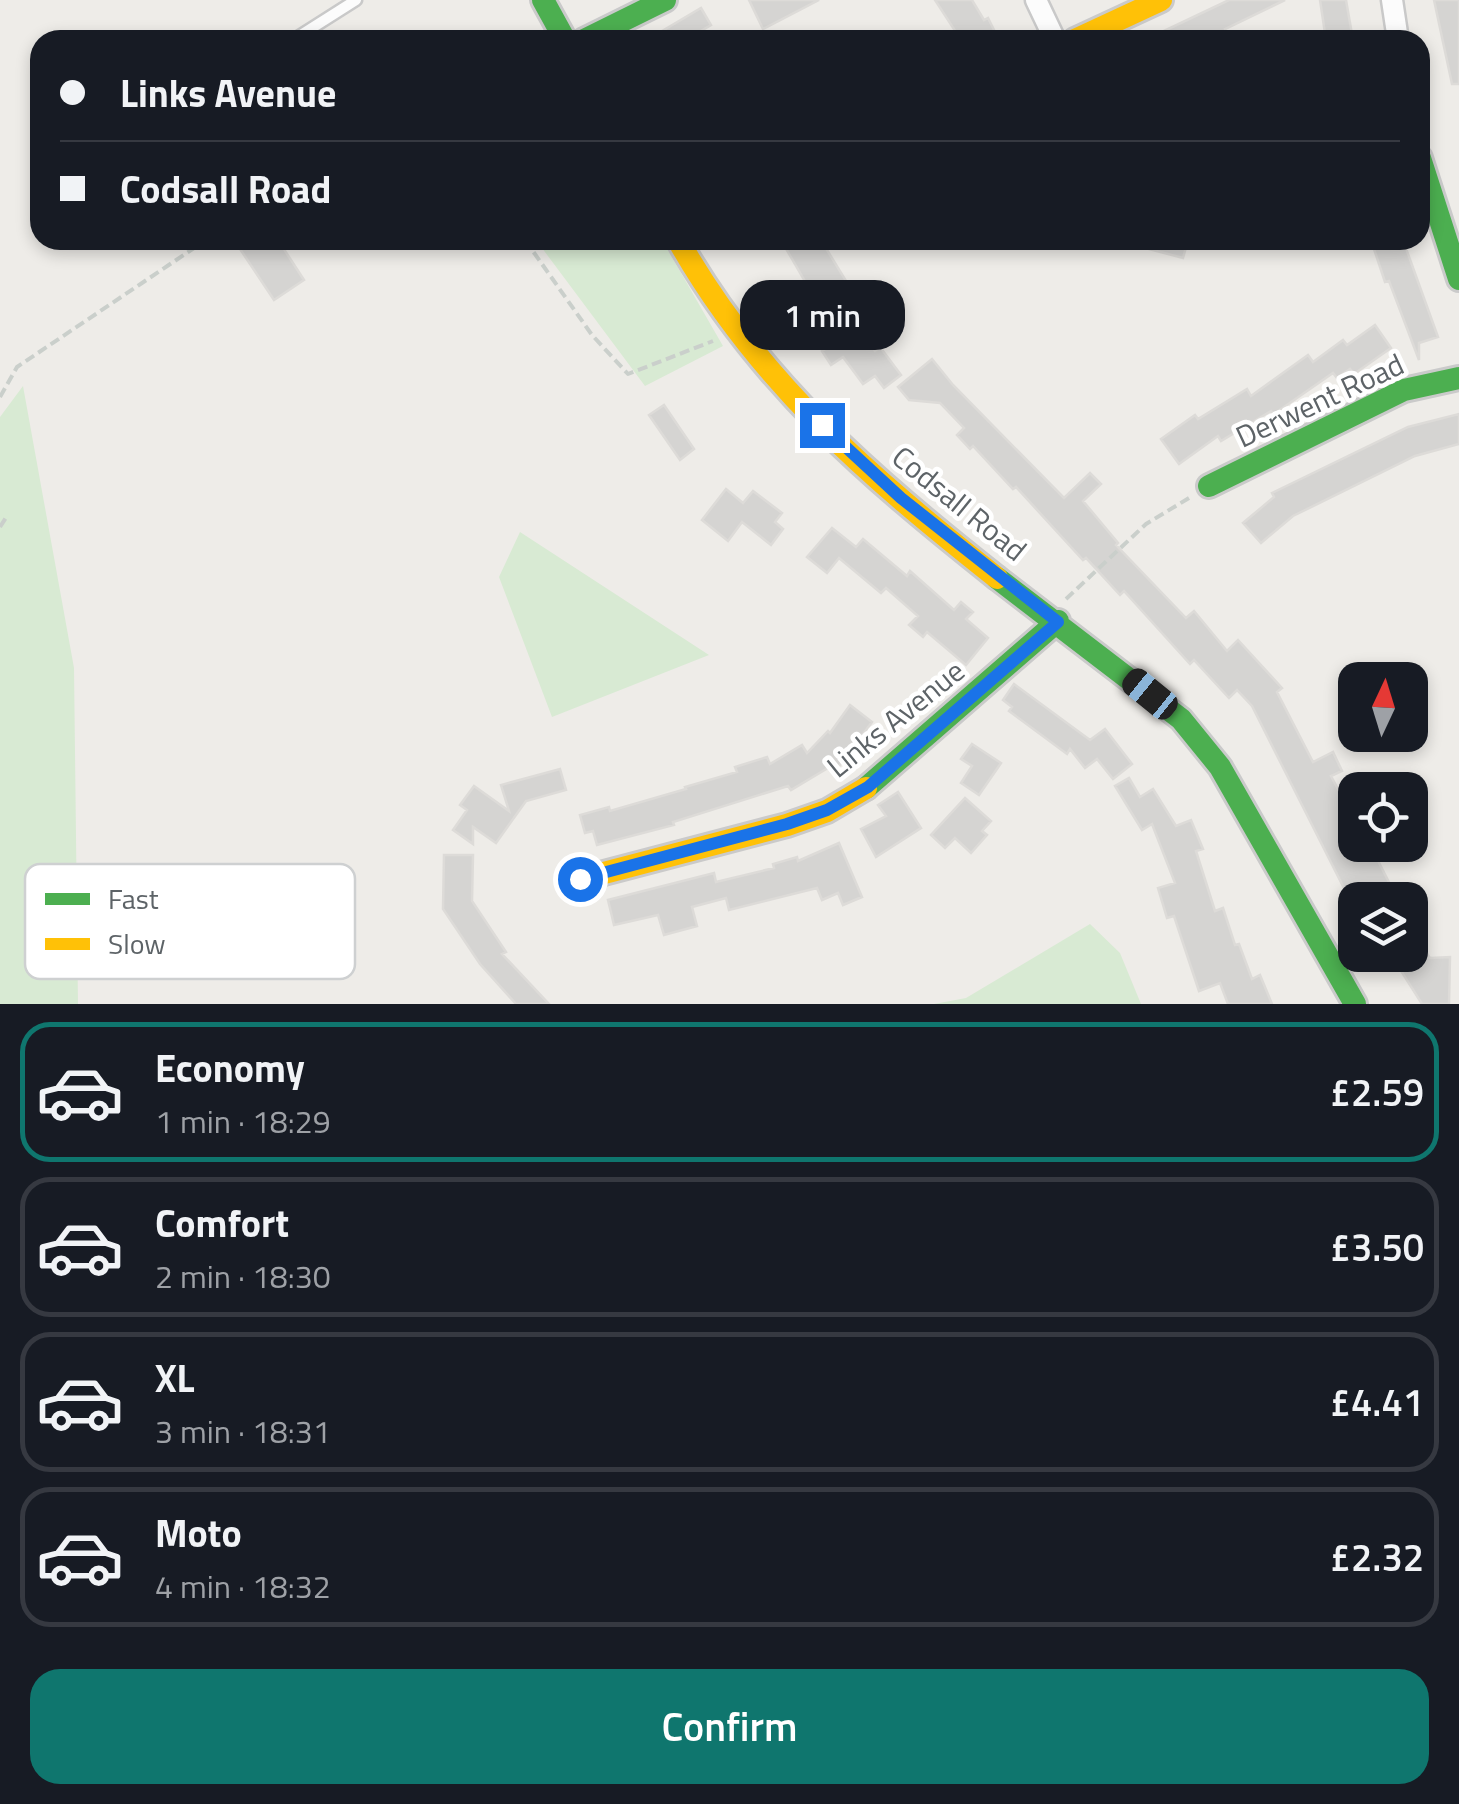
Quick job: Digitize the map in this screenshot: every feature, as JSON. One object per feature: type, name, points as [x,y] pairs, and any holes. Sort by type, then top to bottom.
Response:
[{"type":"street","points":[[543,0],[560,30]]},
{"type":"street","points":[[604,30],[666,0]]},
{"type":"street","points":[[1036,0],[1050,30]]},
{"type":"street","points":[[1096,30],[1160,0]]},
{"type":"street","points":[[1392,0],[1396,30]]},
{"type":"street","points":[[1430,189],[1459,279]]},
{"type":"street","name":"Codsall Road","points":[[684,250],[736,332],[770,373],[875,476],[1181,719],[1220,767],[1355,1004]]},
{"type":"street","name":"Derwent Road","points":[[1208,486],[1404,390],[1459,378]]},
{"type":"street","name":"Links Avenue","points":[[580,879],[827,810],[868,787],[1058,622]]},
{"type":"lane","points":[[309,30],[356,0]]},
{"type":"path","points":[[0,396],[17,367],[191,250]]},
{"type":"path","points":[[532,250],[592,335],[628,374],[736,332]]},
{"type":"path","points":[[1058,622],[1060,604],[1146,524],[1208,486]]},
{"type":"path","points":[[0,527],[7,516]]},
{"type":"green space","points":[[543,250],[668,250],[723,346],[645,386]]},
{"type":"green space","points":[[23,386],[74,668],[76,864],[25,864],[25,979],[78,979],[78,1004],[0,1004],[0,417]]},
{"type":"green space","points":[[520,532],[709,655],[552,717],[499,577]]},
{"type":"green space","points":[[1090,924],[1120,953],[1141,1004],[934,1004],[966,998]]},
{"type":"building","points":[[749,0],[819,0],[763,29]]},
{"type":"building","points":[[935,0],[972,0],[994,30],[954,30]]},
{"type":"building","points":[[1229,0],[1285,0],[1225,30],[1166,30]]},
{"type":"building","points":[[1320,0],[1346,0],[1351,30],[1324,30]]},
{"type":"building","points":[[1434,0],[1459,0],[1459,84],[1452,84]]},
{"type":"building","points":[[701,8],[711,25],[703,30],[664,30]]},
{"type":"building","points":[[241,250],[284,250],[304,280],[274,300]]},
{"type":"building","points":[[787,250],[827,250],[871,315],[858,324],[875,351],[880,347],[901,375],[884,388],[875,376],[863,384],[843,357],[831,365],[822,351],[839,340]]},
{"type":"building","points":[[1153,250],[1185,250],[1183,258]]},
{"type":"building","points":[[1374,250],[1407,250],[1438,337],[1419,343],[1419,360],[1389,281],[1385,282]]},
{"type":"building","points":[[1375,325],[1391,348],[1354,374],[1350,369],[1337,378],[1333,373],[1274,414],[1271,411],[1221,441],[1218,436],[1179,464],[1161,439],[1195,415],[1198,419],[1247,389],[1251,396],[1308,355],[1313,362],[1343,340],[1347,345]]},
{"type":"building","points":[[932,359],[1064,498],[1090,473],[1101,484],[1083,501],[1116,545],[1186,618],[1194,611],[1227,651],[1238,640],[1282,688],[1277,692],[1313,762],[1333,752],[1342,771],[1331,776],[1338,789],[1338,862],[1379,862],[1389,882],[1341,882],[1252,706],[1237,690],[1229,698],[1194,660],[1190,664],[1124,591],[1120,595],[1016,487],[1013,489],[973,446],[970,449],[957,435],[964,428],[940,403],[909,400],[898,387]]},
{"type":"building","points":[[664,405],[694,449],[680,460],[649,415]]},
{"type":"building","points":[[1459,414],[1459,444],[1415,456],[1293,516],[1261,543],[1243,523],[1274,497],[1272,493],[1408,427]]},
{"type":"building","points":[[726,489],[743,503],[753,491],[782,513],[775,522],[783,529],[771,545],[742,522],[728,541],[702,520]]},
{"type":"building","points":[[832,528],[856,547],[863,539],[907,576],[910,571],[954,610],[961,602],[973,612],[966,619],[988,638],[966,665],[927,632],[923,637],[909,625],[918,616],[886,588],[881,593],[839,558],[827,573],[807,557]]},
{"type":"building","points":[[1014,684],[1090,740],[1105,729],[1132,764],[1113,779],[1097,759],[1085,768],[1070,749],[1067,754],[1009,711],[1012,707],[1003,700]]},
{"type":"building","points":[[850,705],[872,722],[834,773],[828,768],[791,790],[788,786],[673,822],[674,825],[597,845],[593,831],[585,833],[580,815],[609,807],[610,811],[686,789],[767,757],[770,764],[802,745],[807,753],[830,733]]},
{"type":"building","points":[[972,744],[1001,763],[979,795],[961,783],[972,766],[961,759]]},
{"type":"building","points":[[560,769],[566,790],[526,801],[496,843],[473,827],[473,844],[453,830],[467,810],[460,805],[474,786],[509,811],[501,785]]},
{"type":"building","points":[[1129,778],[1140,797],[1153,789],[1176,826],[1191,820],[1203,849],[1196,851],[1215,911],[1223,908],[1252,979],[1260,975],[1272,1004],[1228,1004],[1220,983],[1199,991],[1174,916],[1167,918],[1158,888],[1175,883],[1152,824],[1142,830],[1115,786]]},
{"type":"building","points":[[898,792],[921,828],[876,857],[861,829],[886,816],[878,805]]},
{"type":"building","points":[[965,798],[991,821],[982,831],[987,835],[971,853],[955,838],[945,848],[931,835]]},
{"type":"building","points":[[839,843],[862,897],[843,905],[838,893],[822,900],[817,888],[729,910],[726,898],[692,907],[697,926],[664,935],[658,915],[614,925],[608,900],[714,873],[716,882],[774,868],[773,864],[797,857],[798,861]]},
{"type":"building","points":[[444,855],[473,855],[472,901],[506,952],[502,954],[549,1004],[516,1004],[480,964],[443,909]]},
{"type":"building","points":[[1428,955],[1450,957],[1449,1004],[1422,1004],[1402,972],[1428,972]]},
{"type":"traffic: fast","points":[[543,0],[560,30]]},
{"type":"traffic: fast","points":[[604,30],[665,0]]},
{"type":"traffic: fast","points":[[1430,189],[1459,279]]},
{"type":"traffic: fast","points":[[1209,486],[1404,390],[1459,378]]},
{"type":"traffic: fast","points":[[997,578],[1181,719],[1220,767],[1355,1004]]},
{"type":"traffic: fast","points":[[866,788],[1058,621]]},
{"type":"traffic: slow","points":[[1096,30],[1161,0]]},
{"type":"traffic: slow","points":[[684,250],[744,339],[820,425],[905,503],[997,578]]},
{"type":"traffic: slow","points":[[581,879],[787,825],[827,811],[866,788]]},
{"type":"route","points":[[580,879],[827,810],[868,787],[1058,622],[901,498],[822,425]]}]
